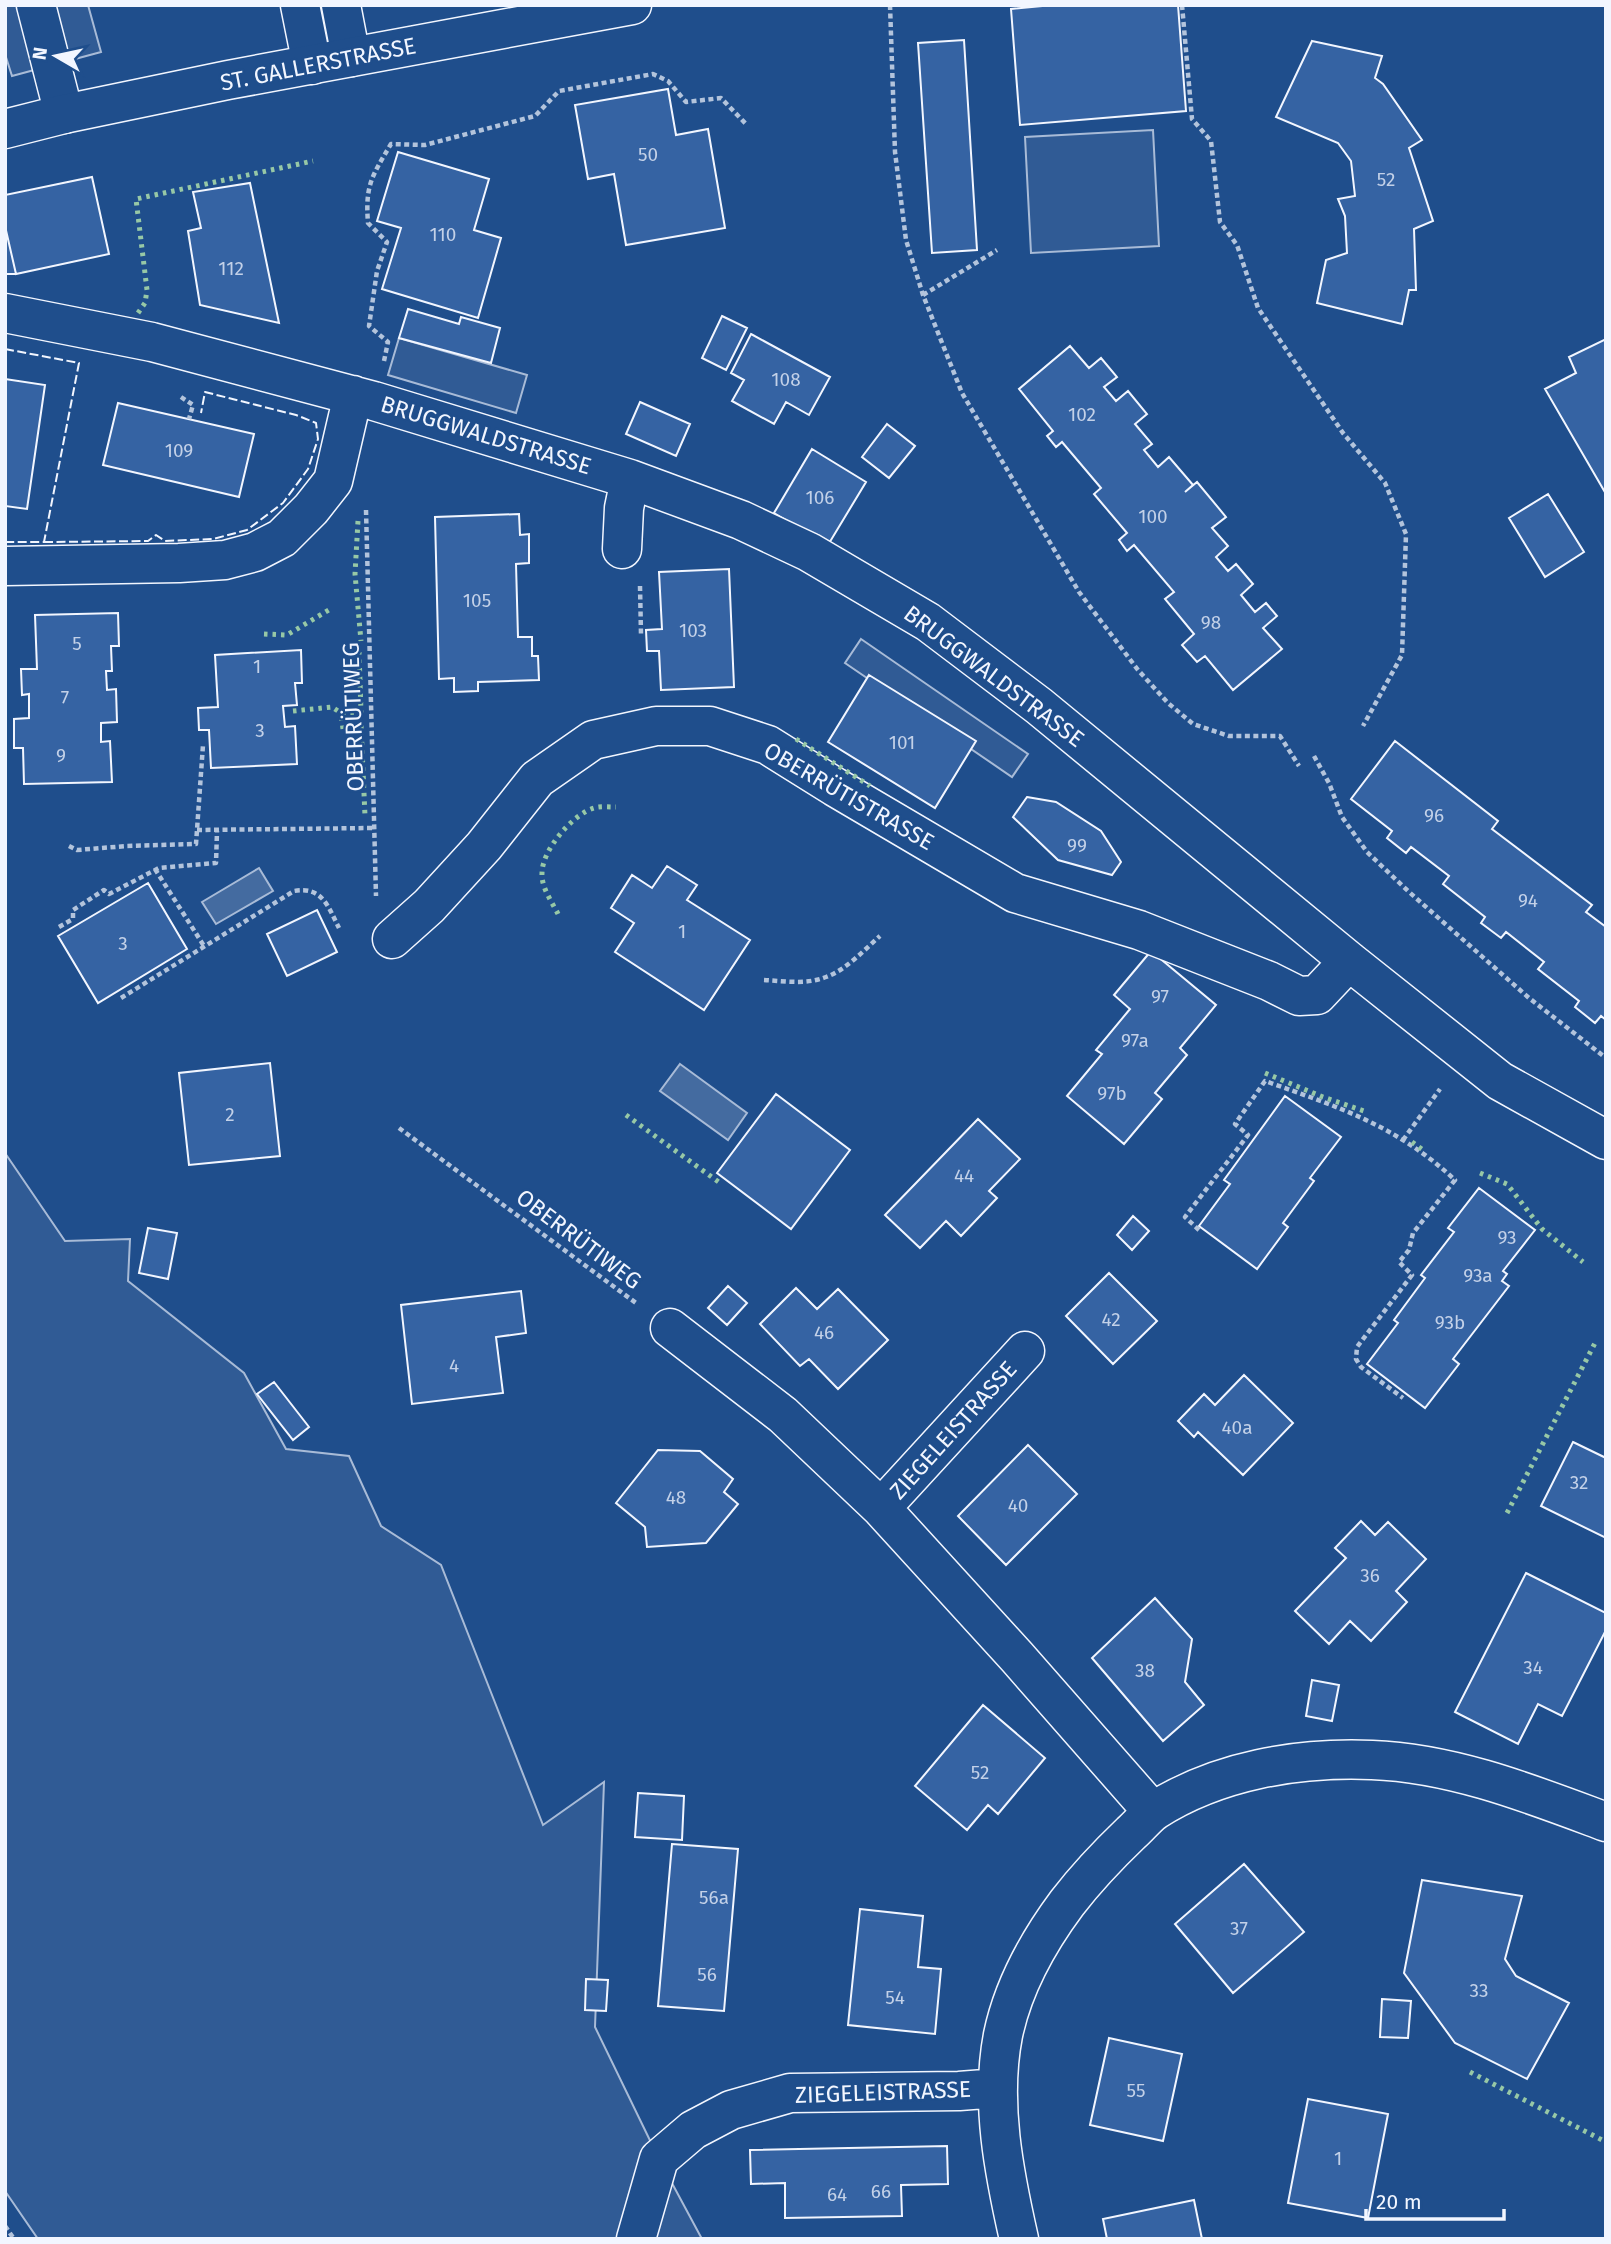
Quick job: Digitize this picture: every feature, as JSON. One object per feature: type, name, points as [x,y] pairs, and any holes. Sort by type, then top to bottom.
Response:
[{"type":"street","points":[[36,5],[64,114]]},
{"type":"street","points":[[300,5],[312,65]]},
{"type":"street","points":[[341,5],[351,57]]},
{"type":"street","name":"ST. GALLERSTRASSE","points":[[5,129],[64,114],[351,57],[632,5]]},
{"type":"street","name":"BRUGGWALDSTRASSE","points":[[5,313],[152,342],[354,395],[630,479],[741,520],[809,552],[928,622],[1039,706],[1349,961],[1500,1081],[1606,1140]]},
{"type":"street","points":[[5,566],[179,564],[225,560],[255,552],[282,538],[311,509],[333,481],[354,395]]},
{"type":"street","points":[[622,549],[624,508],[630,479]]},
{"type":"street","name":"OBERRÜTISTRASSE","points":[[384,922],[429,906],[484,846],[537,779],[593,740],[656,726],[710,726],[768,745],[1015,893],[1139,930],[1269,981],[1298,996],[1317,995],[1349,961]]},
{"type":"street","name":"ZIEGELEISTRASSE","points":[[670,1328],[783,1415],[881,1508],[1153,1812]]},
{"type":"street","name":"ZIEGELEISTRASSE","points":[[881,1508],[1025,1351]]},
{"type":"street","name":"ZIEGELEISTRASSE","points":[[1018,2239],[1004,2173],[998,2088],[1003,2034],[1019,1983],[1048,1929],[1091,1871],[1153,1812],[1195,1790],[1263,1766],[1372,1760],[1434,1767],[1523,1791],[1606,1822]]},
{"type":"street","name":"ZIEGELEISTRASSE","points":[[636,2239],[659,2159],[693,2130],[731,2109],[790,2092],[959,2091],[998,2088]]},
{"type":"path","points":[[890,5],[895,152],[906,240],[923,295],[969,404],[1079,592],[1138,670],[1168,703],[1193,723],[1228,736],[1280,736],[1298,766]]},
{"type":"path","points":[[1182,5],[1192,119],[1211,141],[1220,222],[1237,246],[1258,309],[1343,433],[1385,483],[1406,534],[1402,655],[1363,726]]},
{"type":"path","points":[[388,342],[369,326],[377,271],[387,242],[368,223],[366,198],[371,177],[391,144],[425,145],[535,116],[559,91],[653,74],[668,81],[686,102],[721,98],[746,124]]},
{"type":"path","points":[[923,295],[997,250]]},
{"type":"path","name":"OBERRÜTIWEG","points":[[366,527],[374,828],[384,922]]},
{"type":"path","points":[[69,846],[77,850],[127,845],[196,844],[203,745]]},
{"type":"path","points":[[1314,756],[1329,783],[1342,817],[1367,852],[1529,998],[1606,1058]]},
{"type":"path","points":[[197,830],[374,828]]},
{"type":"path","points":[[59,927],[73,919],[73,910],[104,890],[109,894],[155,869],[216,863],[217,831]]},
{"type":"path","points":[[155,869],[204,946]]},
{"type":"path","points":[[121,998],[294,891],[307,889],[317,892],[339,928]]},
{"type":"path","points":[[764,979],[801,982],[826,977],[849,963],[880,936]]},
{"type":"path","points":[[1403,1140],[1446,1079]]},
{"type":"path","points":[[1199,1230],[1185,1217],[1248,1135],[1235,1124],[1265,1081],[1372,1121],[1403,1140],[1455,1180],[1413,1233],[1409,1250],[1399,1262],[1412,1275],[1357,1347],[1356,1359],[1361,1367],[1403,1398]]},
{"type":"path","name":"OBERRÜTIWEG","points":[[399,1128],[670,1328]]},
{"type":"path","points":[[5,2226],[14,2239]]},
{"type":"shaded area","points":[[5,5],[88,5],[101,52],[12,76],[5,54]]},
{"type":"shaded area","points":[[1153,130],[1159,246],[1031,253],[1025,137]]},
{"type":"shaded area","points":[[399,338],[527,375],[516,413],[388,375]]},
{"type":"shaded area","points":[[861,639],[1028,754],[1012,777],[845,663]]},
{"type":"shaded area","points":[[259,868],[273,891],[216,924],[202,902]]},
{"type":"shaded area","points":[[680,1064],[747,1113],[728,1140],[660,1091]]},
{"type":"shaded area","points":[[5,1153],[65,1241],[130,1239],[128,1281],[244,1373],[286,1449],[349,1456],[381,1526],[441,1565],[543,1825],[604,1782],[595,2027],[659,2159],[702,2239],[38,2239],[5,2191]]},
{"type":"building","points":[[1053,5],[1178,5],[1186,111],[1020,125],[1011,9]]},
{"type":"building","points":[[964,40],[977,250],[932,253],[918,43]]},
{"type":"building","points":[[1312,41],[1382,56],[1375,78],[1383,84],[1422,140],[1409,148],[1433,221],[1414,229],[1416,290],[1409,290],[1402,324],[1317,303],[1326,260],[1347,253],[1345,216],[1338,199],[1355,196],[1351,161],[1338,143],[1276,117]]},
{"type":"building","points":[[668,89],[676,135],[708,129],[725,228],[626,245],[614,174],[588,179],[575,105]]},
{"type":"building","points":[[398,152],[489,179],[474,230],[501,238],[478,318],[382,289],[401,228],[377,221]]},
{"type":"building","points":[[92,177],[109,254],[16,274],[5,226],[5,195]]},
{"type":"building","points":[[250,183],[279,323],[200,305],[188,231],[201,228],[193,192]]},
{"type":"building","points":[[5,226],[16,274],[5,274]]},
{"type":"building","points":[[408,309],[459,324],[461,317],[500,328],[491,363],[399,338]]},
{"type":"building","points":[[722,316],[747,328],[726,370],[702,358]]},
{"type":"building","points":[[751,334],[830,377],[809,415],[786,402],[774,424],[732,401],[744,380],[731,373]]},
{"type":"building","points":[[1606,339],[1606,494],[1545,389],[1576,373],[1569,357]]},
{"type":"building","points":[[1070,346],[1089,368],[1101,358],[1117,377],[1104,387],[1116,401],[1128,391],[1147,414],[1135,424],[1152,444],[1144,450],[1158,467],[1169,457],[1193,485],[1185,492],[1197,482],[1226,517],[1212,528],[1228,546],[1216,557],[1228,571],[1236,564],[1253,584],[1241,595],[1255,612],[1266,603],[1277,616],[1263,628],[1282,649],[1233,690],[1205,656],[1197,662],[1182,645],[1194,634],[1165,599],[1174,592],[1134,545],[1127,551],[1119,540],[1127,533],[1094,494],[1101,488],[1062,442],[1056,447],[1047,436],[1053,431],[1019,389]]},
{"type":"building","points":[[5,379],[45,385],[27,509],[5,506]]},
{"type":"building","points":[[640,402],[690,424],[676,456],[626,434]]},
{"type":"building","points":[[118,403],[254,434],[239,497],[103,465]]},
{"type":"building","points":[[887,424],[915,446],[889,478],[862,457]]},
{"type":"building","points":[[812,449],[866,482],[828,545],[774,513]]},
{"type":"building","points":[[1548,494],[1584,552],[1545,577],[1509,518]]},
{"type":"building","points":[[519,514],[520,535],[529,534],[529,563],[516,564],[518,637],[532,637],[532,656],[538,656],[539,680],[478,682],[478,691],[454,692],[454,678],[439,679],[435,517]]},
{"type":"building","points":[[729,569],[734,687],[661,690],[659,651],[647,651],[646,630],[662,629],[659,572]]},
{"type":"building","points":[[118,613],[119,646],[111,646],[112,671],[106,671],[107,690],[116,689],[117,722],[101,723],[101,742],[110,741],[112,782],[24,784],[23,748],[14,748],[14,719],[29,718],[29,694],[22,695],[21,669],[37,669],[35,615]]},
{"type":"building","points":[[301,650],[302,683],[295,683],[297,705],[283,706],[285,727],[295,726],[297,764],[211,768],[209,730],[199,730],[198,708],[218,707],[215,655]]},
{"type":"building","points":[[869,675],[976,741],[935,808],[828,742]]},
{"type":"building","points":[[1395,741],[1498,821],[1492,829],[1592,905],[1586,912],[1606,927],[1606,1020],[1601,1016],[1595,1023],[1575,1007],[1579,1001],[1538,969],[1544,962],[1506,932],[1501,938],[1481,923],[1485,917],[1443,884],[1449,876],[1411,847],[1406,853],[1387,838],[1392,831],[1351,799]]},
{"type":"building","points":[[1027,797],[1056,802],[1101,831],[1121,862],[1112,875],[1058,860],[1013,817]]},
{"type":"building","points":[[667,866],[697,885],[687,900],[750,940],[704,1010],[615,952],[634,923],[611,908],[632,875],[652,888]]},
{"type":"building","points":[[148,883],[187,949],[98,1003],[58,936]]},
{"type":"building","points":[[317,910],[337,952],[287,976],[267,934]]},
{"type":"building","points":[[1151,951],[1216,1005],[1180,1048],[1187,1055],[1155,1093],[1162,1099],[1124,1144],[1067,1096],[1102,1054],[1096,1050],[1130,1009],[1114,995]]},
{"type":"building","points":[[270,1063],[280,1156],[189,1165],[179,1073]]},
{"type":"building","points":[[776,1094],[850,1150],[791,1229],[717,1173]]},
{"type":"building","points":[[1285,1096],[1341,1137],[1310,1178],[1314,1181],[1283,1223],[1288,1227],[1257,1269],[1199,1226],[1230,1184],[1224,1180]]},
{"type":"building","points":[[978,1119],[1020,1159],[989,1191],[997,1198],[961,1236],[946,1221],[920,1248],[885,1215]]},
{"type":"building","points":[[1479,1188],[1535,1230],[1503,1271],[1507,1274],[1502,1281],[1509,1286],[1453,1359],[1459,1364],[1425,1408],[1367,1364],[1398,1323],[1394,1320],[1425,1278],[1421,1275],[1454,1232],[1448,1228]]},
{"type":"building","points":[[1133,1216],[1149,1231],[1132,1250],[1117,1235]]},
{"type":"building","points":[[148,1228],[177,1233],[168,1279],[139,1273]]},
{"type":"building","points":[[1109,1273],[1157,1321],[1113,1364],[1066,1316]]},
{"type":"building","points":[[728,1286],[747,1303],[727,1325],[708,1308]]},
{"type":"building","points":[[796,1288],[817,1309],[838,1289],[888,1340],[838,1389],[809,1359],[800,1366],[760,1324]]},
{"type":"building","points":[[521,1291],[526,1333],[496,1337],[503,1393],[412,1404],[401,1305]]},
{"type":"building","points":[[1244,1375],[1293,1423],[1243,1475],[1198,1432],[1194,1437],[1178,1421],[1204,1394],[1215,1405]]},
{"type":"building","points":[[274,1382],[309,1427],[293,1440],[257,1394]]},
{"type":"building","points":[[1573,1442],[1606,1458],[1606,1538],[1541,1506]]},
{"type":"building","points":[[1028,1445],[1077,1494],[1006,1565],[958,1516]]},
{"type":"building","points":[[658,1450],[700,1451],[733,1479],[724,1492],[738,1504],[706,1543],[647,1547],[645,1527],[616,1503]]},
{"type":"building","points":[[1361,1521],[1375,1535],[1388,1522],[1426,1559],[1396,1591],[1407,1602],[1371,1641],[1350,1621],[1329,1644],[1295,1611],[1346,1558],[1335,1548]]},
{"type":"building","points":[[1526,1573],[1606,1613],[1606,1630],[1562,1716],[1538,1704],[1518,1744],[1455,1712]]},
{"type":"building","points":[[1155,1598],[1192,1639],[1185,1682],[1204,1705],[1163,1741],[1092,1658]]},
{"type":"building","points":[[1312,1680],[1339,1685],[1332,1721],[1306,1716]]},
{"type":"building","points":[[983,1705],[1045,1758],[998,1814],[988,1805],[967,1830],[915,1786]]},
{"type":"building","points":[[638,1793],[684,1796],[682,1840],[635,1837]]},
{"type":"building","points":[[672,1844],[738,1849],[724,2011],[658,2006]]},
{"type":"building","points":[[1244,1864],[1304,1932],[1233,1993],[1175,1924]]},
{"type":"building","points":[[1422,1880],[1522,1896],[1505,1959],[1516,1976],[1569,2003],[1527,2079],[1455,2043],[1404,1973]]},
{"type":"building","points":[[860,1909],[923,1916],[918,1967],[941,1969],[935,2034],[848,2025]]},
{"type":"building","points":[[586,1979],[608,1980],[606,2011],[585,2010]]},
{"type":"building","points":[[1382,1999],[1411,2001],[1408,2038],[1380,2037]]},
{"type":"building","points":[[1109,2038],[1182,2054],[1163,2141],[1090,2125]]},
{"type":"building","points":[[1308,2099],[1388,2114],[1368,2218],[1288,2203]]},
{"type":"building","points":[[947,2146],[948,2184],[901,2185],[902,2216],[785,2218],[785,2183],[751,2184],[750,2150]]},
{"type":"building","points":[[1194,2200],[1202,2239],[1107,2239],[1103,2219]]},
{"type":"hedge","points":[[138,313],[145,303],[147,290],[136,199],[313,161]]},
{"type":"hedge","points":[[358,521],[355,574],[361,641]]},
{"type":"hedge","points":[[264,634],[287,635],[332,608]]},
{"type":"hedge","points":[[343,729],[341,713],[361,712],[359,652]]},
{"type":"hedge","points":[[293,711],[332,707],[341,713]]},
{"type":"hedge","points":[[361,725],[365,816]]},
{"type":"hedge","points":[[796,739],[870,786]]},
{"type":"hedge","points":[[558,914],[543,884],[543,864],[547,854],[560,834],[577,817],[594,808],[616,807]]},
{"type":"hedge","points":[[1265,1073],[1367,1112]]},
{"type":"hedge","points":[[626,1115],[720,1183]]},
{"type":"hedge","points":[[1412,1142],[1423,1150]]},
{"type":"hedge","points":[[1480,1173],[1507,1184],[1542,1229],[1583,1262]]},
{"type":"hedge","points":[[1507,1513],[1595,1343]]},
{"type":"hedge","points":[[1470,2072],[1606,2142]]},
{"type":"fence","points":[[5,349],[79,363],[44,542],[5,542]]},
{"type":"fence","points":[[44,542],[148,541],[156,535],[165,541],[213,539],[247,530],[283,503],[308,469],[318,439],[316,423],[296,415],[205,392],[201,413]]}]
